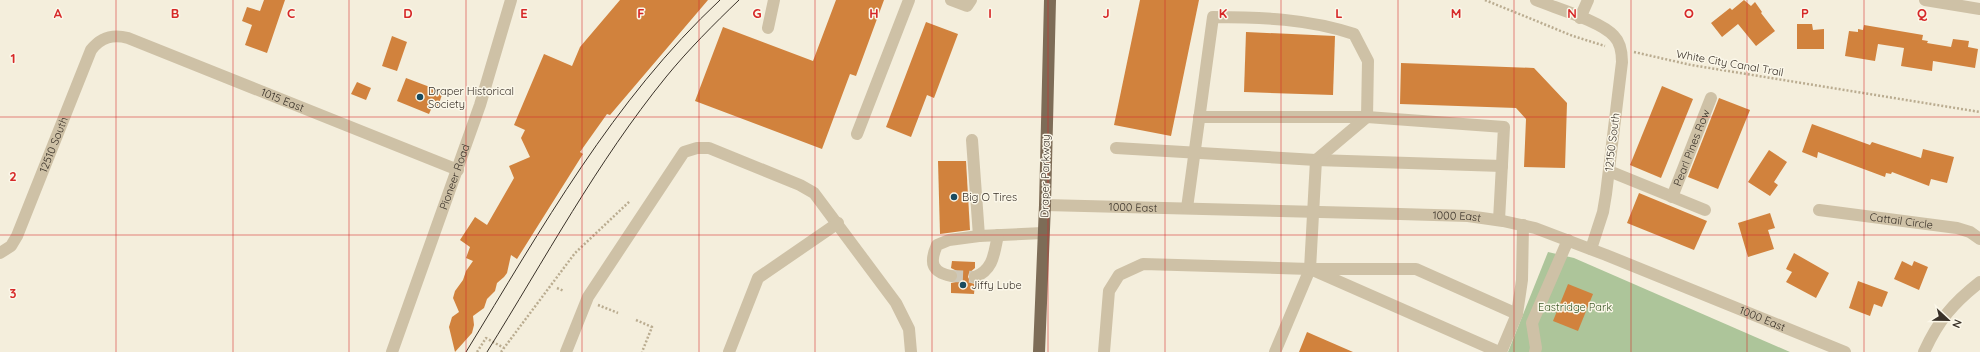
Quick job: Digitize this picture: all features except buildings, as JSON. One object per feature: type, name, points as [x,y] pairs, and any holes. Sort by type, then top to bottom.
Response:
[{"type":"main road","name":"Draper Parkway","points":[[1038,352],[1045,205],[1050,0]]},
{"type":"street","name":"Pioneer Road","points":[[392,352],[458,170],[491,71],[511,0]]},
{"type":"street","points":[[768,28],[774,0]]},
{"type":"street","points":[[858,134],[909,0]]},
{"type":"street","points":[[951,0],[967,6],[970,0]]},
{"type":"street","points":[[1536,0],[1580,18],[1588,0]]},
{"type":"street","points":[[1925,0],[1980,9]]},
{"type":"street","points":[[1187,208],[1213,17],[1266,17],[1335,27],[1354,34],[1368,61],[1367,117],[1316,160],[1310,269],[1275,352]]},
{"type":"street","name":"12150 South","points":[[1580,18],[1600,26],[1614,36],[1621,49],[1622,62],[1603,212],[1591,249]]},
{"type":"street","name":"1015 East","points":[[107,37],[114,36],[128,38],[458,170]]},
{"type":"street","name":"12510 South","points":[[1,253],[11,246],[17,236],[91,50],[95,44],[107,37]]},
{"type":"street","name":"Pearl Pines Row","points":[[1672,197],[1711,98]]},
{"type":"street","points":[[1199,117],[1367,117],[1504,127],[1499,220]]},
{"type":"street","points":[[972,140],[978,236]]},
{"type":"street","points":[[566,352],[588,297],[684,152],[697,148],[709,148],[800,185],[814,193],[838,223],[896,303],[909,329],[911,352]]},
{"type":"street","points":[[1116,148],[1194,154],[1316,160],[1502,166]]},
{"type":"street","points":[[1608,171],[1706,210]]},
{"type":"street","name":"1000 East","points":[[1045,205],[1468,216],[1499,220],[1535,228],[1568,240],[1845,352]]},
{"type":"street","name":"Cattail Circle","points":[[1819,210],[1957,228],[1970,232],[1980,239]]},
{"type":"street","points":[[729,352],[758,278],[838,223]]},
{"type":"street","points":[[1310,269],[1500,352],[1517,314],[1522,280],[1523,225]]},
{"type":"street","points":[[951,276],[940,273],[934,267],[933,255],[937,246],[949,240],[978,236],[1043,234]]},
{"type":"street","points":[[975,277],[984,273],[992,261],[998,235]]},
{"type":"street","points":[[1535,352],[1536,348],[1532,323],[1568,240]]},
{"type":"street","points":[[1104,352],[1109,291],[1119,275],[1143,264],[1310,269],[1416,268],[1517,314]]},
{"type":"street","points":[[1924,352],[1941,320],[1954,303],[1980,282]]},
{"type":"path","name":"White City Canal Trail","points":[[1485,0],[1573,36],[1600,45],[1690,65],[1980,112]]},
{"type":"path","points":[[501,352],[574,254],[630,201]]},
{"type":"path","points":[[557,288],[564,291]]},
{"type":"path","points":[[598,305],[618,313]]},
{"type":"path","points":[[636,320],[652,327],[642,352]]},
{"type":"path","points":[[477,352],[486,338],[504,348]]},
{"type":"green space","name":"Eastridge Park","points":[[1548,252],[1574,258],[1790,352],[1508,352]]},
{"type":"tunnel","points":[[951,276],[975,277]]},
{"type":"tram line","points":[[466,352],[581,167],[646,80],[681,39],[720,0]]},
{"type":"tram line","points":[[487,352],[594,177],[641,109],[683,57],[739,0]]},
{"type":"place","name":"Draper Historical Society","points":[[420,97]]},
{"type":"place","name":"Big O Tires","points":[[954,197]]},
{"type":"place","name":"Jiffy Lube","points":[[963,285]]}]
